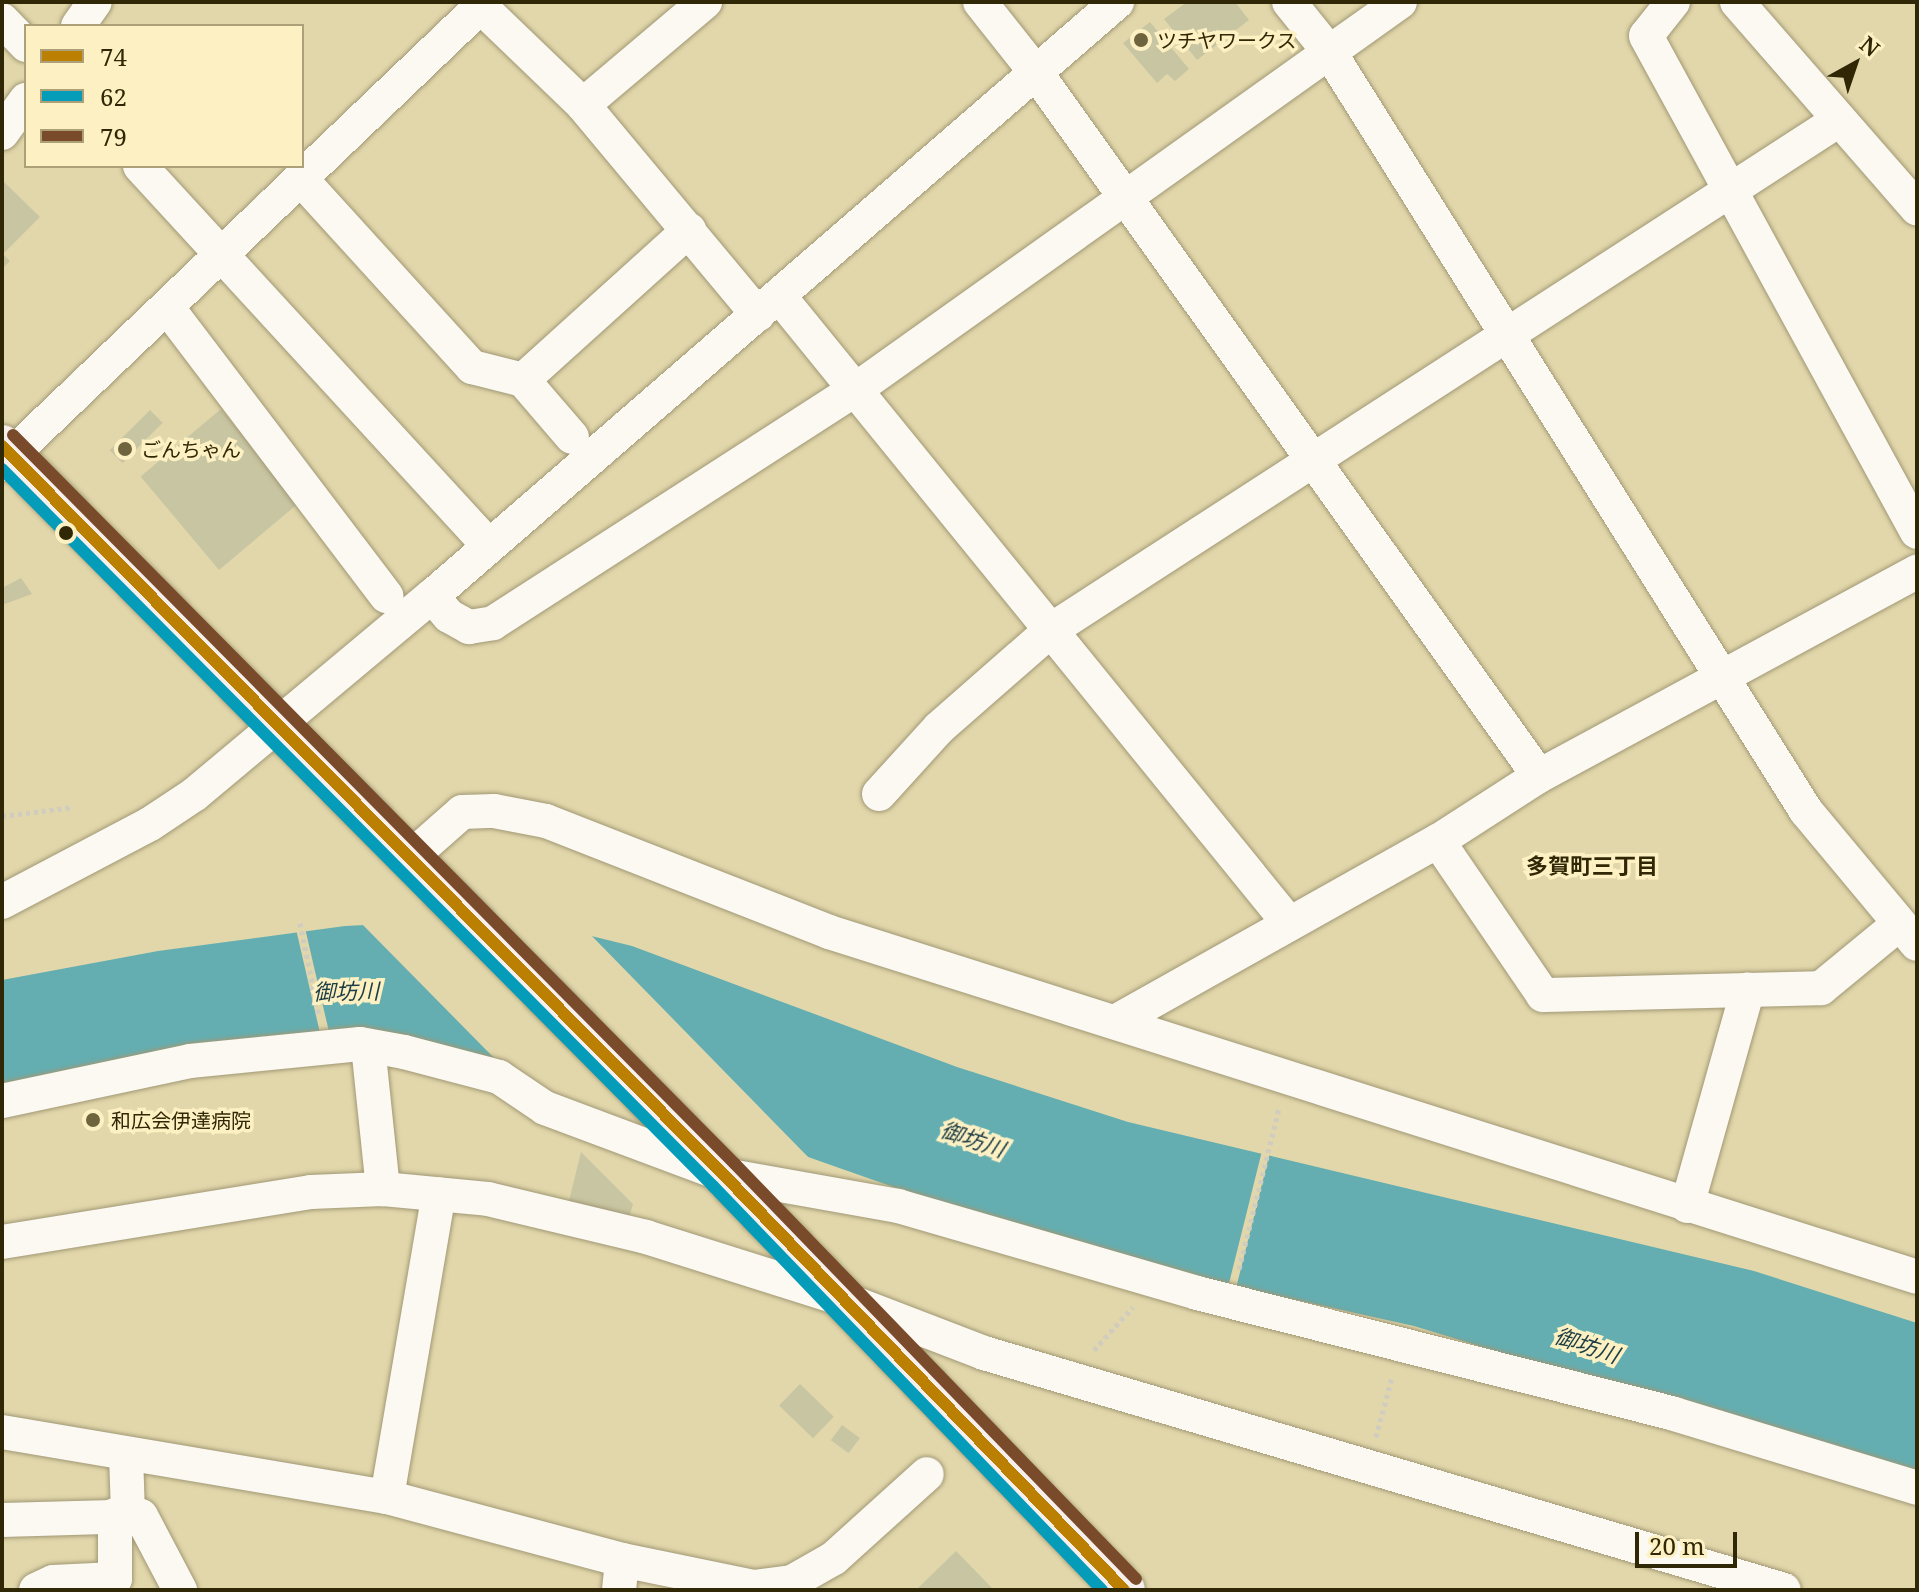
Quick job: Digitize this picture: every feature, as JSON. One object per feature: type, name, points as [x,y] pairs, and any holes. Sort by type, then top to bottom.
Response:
[{"type":"main road","points":[[5,455],[278,721],[462,912],[846,1300],[1124,1590]]},
{"type":"street","points":[[79,24],[95,2]]},
{"type":"street","points":[[583,105],[705,2]]},
{"type":"street","points":[[980,2],[1126,196],[1539,776]]},
{"type":"street","points":[[2,902],[150,824],[195,794],[278,721],[432,596],[1117,2]]},
{"type":"street","points":[[1289,2],[1330,53],[1806,811],[1908,934],[1821,988],[1543,995],[1438,841]]},
{"type":"street","points":[[432,596],[449,616],[469,627],[493,623],[855,390],[1400,2]]},
{"type":"street","points":[[1673,2],[1646,36],[1917,532]]},
{"type":"street","points":[[1737,2],[1917,208]]},
{"type":"street","points":[[5,455],[167,307],[478,4],[583,105],[689,230],[855,390],[1288,922]]},
{"type":"street","points":[[2,20],[24,43]]},
{"type":"street","points":[[2,133],[24,103]]},
{"type":"street","points":[[879,794],[939,728],[1051,630],[1839,120]]},
{"type":"street","points":[[142,168],[488,545]]},
{"type":"street","points":[[300,178],[472,367],[523,380],[572,437]]},
{"type":"street","points":[[523,380],[689,230]]},
{"type":"street","points":[[167,307],[386,596]]},
{"type":"street","points":[[1115,1022],[1288,922],[1438,841],[1539,776],[1915,577]]},
{"type":"street","points":[[411,857],[462,812],[494,811],[546,821],[829,932],[1917,1277]]},
{"type":"street","points":[[1687,1206],[1748,989]]},
{"type":"street","points":[[368,1046],[383,1189]]},
{"type":"street","points":[[2,1101],[190,1061],[368,1046],[499,1077],[545,1108],[724,1175],[887,1204],[1158,1280],[1674,1414],[1917,1488]]},
{"type":"street","points":[[2,1242],[311,1192],[383,1189],[488,1199],[646,1237],[846,1300],[984,1353],[1784,1590]]},
{"type":"street","points":[[387,1497],[439,1194]]},
{"type":"street","points":[[2,1432],[387,1497],[620,1575],[753,1587],[792,1582],[834,1558],[927,1474]]},
{"type":"street","points":[[36,1590],[53,1582],[115,1579],[126,1454]]},
{"type":"street","points":[[2,1520],[141,1516],[180,1590]]},
{"type":"path","points":[[2,816],[73,807]]},
{"type":"path","points":[[300,926],[322,1029]]},
{"type":"path","points":[[1238,1276],[1266,1152],[1288,1078]]},
{"type":"path","points":[[1063,1376],[1158,1280]]},
{"type":"path","points":[[1368,1468],[1402,1341]]},
{"type":"water","name":"御坊川","points":[[488,919],[567,930],[632,946],[957,1067],[1128,1122],[1754,1271],[1917,1323],[1917,1481],[1414,1326],[1210,1281],[933,1201],[587,1079],[474,1053],[355,1038],[2,1089],[2,980],[158,951],[345,926]]},
{"type":"pier","points":[[488,915],[586,930],[810,1159],[586,1083],[500,1064],[360,922]]},
{"type":"pier","points":[[305,928],[331,1042],[323,1044],[296,930]]},
{"type":"pier","points":[[1262,1151],[1270,1153],[1235,1292],[1227,1290]]},
{"type":"building","points":[[1187,2],[1235,2],[1249,20],[1197,60],[1164,19]]},
{"type":"building","points":[[1150,22],[1189,69],[1175,81],[1167,74],[1157,83],[1123,43]]},
{"type":"building","points":[[2,180],[40,217],[3,254],[10,261],[2,269]]},
{"type":"building","points":[[221,409],[299,502],[219,570],[141,476]]},
{"type":"building","points":[[150,410],[163,423],[122,463],[110,450]]},
{"type":"building","points":[[21,578],[32,594],[2,605],[2,588]]},
{"type":"building","points":[[581,1152],[633,1204],[629,1217],[569,1201]]},
{"type":"building","points":[[800,1384],[834,1417],[813,1438],[779,1406]]},
{"type":"building","points":[[842,1425],[860,1438],[849,1453],[831,1440]]},
{"type":"building","points":[[956,1551],[994,1590],[916,1590]]},
{"type":"transit line","name":"79","points":[[13,435],[735,1164],[1136,1579]]},
{"type":"transit line","name":"74","points":[[2,446],[724,1175],[1124,1590]]},
{"type":"transit line","name":"62","points":[[2,469],[713,1186],[1102,1590]]},
{"type":"place","name":"ツチヤワークス","points":[[1141,40]]},
{"type":"place","name":"ごんちゃん","points":[[125,449]]},
{"type":"place","name":"和広会伊達病院","points":[[93,1120]]},
{"type":"district","name":"多賀町三丁目","points":[[1592,866]]}]
